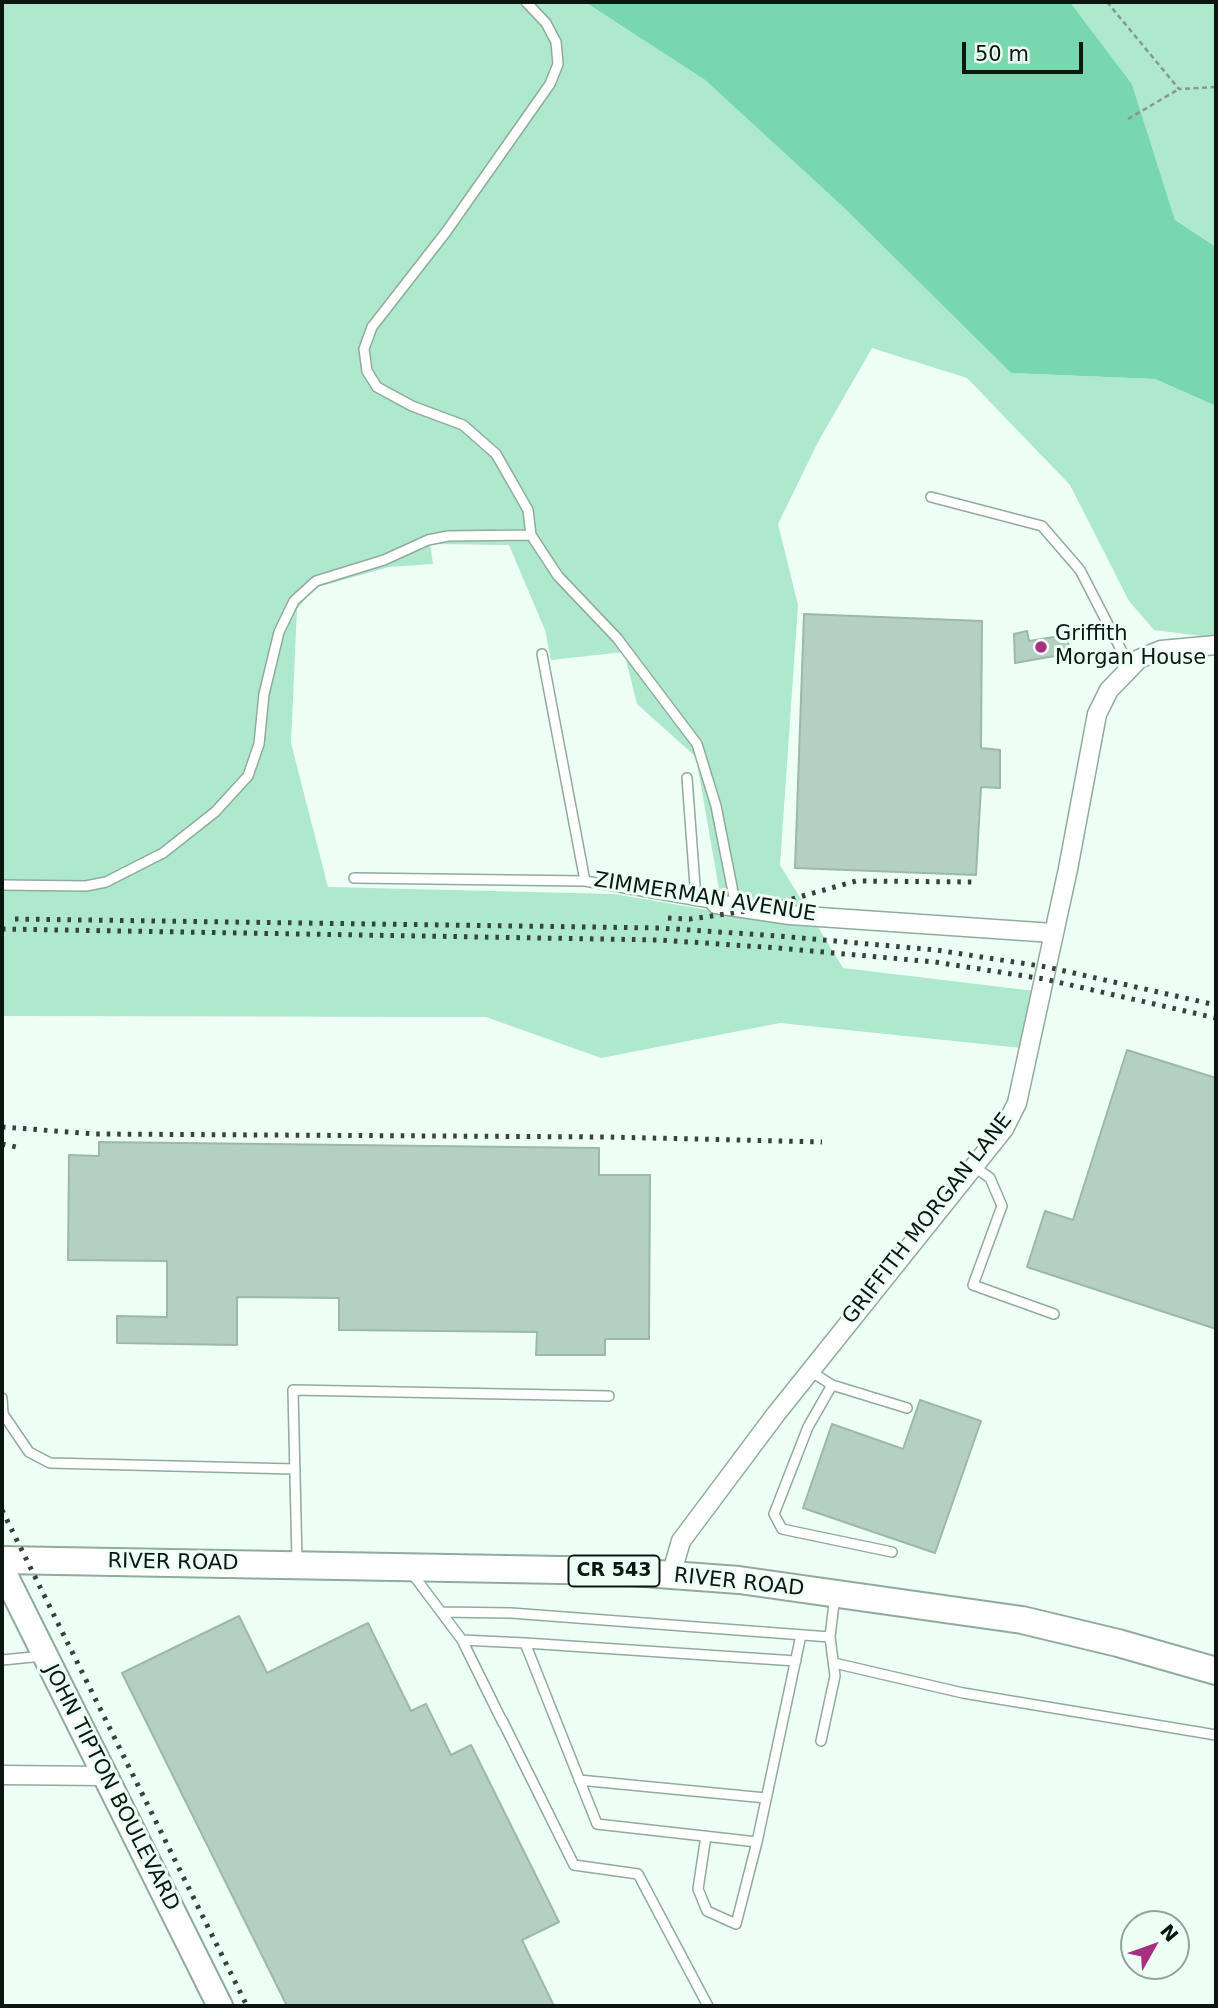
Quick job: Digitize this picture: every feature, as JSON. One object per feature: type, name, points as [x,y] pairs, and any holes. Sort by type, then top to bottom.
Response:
[{"type":"main road","name":"RIVER ROAD","points":[[2,1560],[406,1565],[671,1574],[1022,1620],[1118,1643],[1216,1671]]},
{"type":"street","name":"GRIFFITH MORGAN LANE","points":[[671,1574],[681,1541],[810,1371],[1004,1129],[1017,1103],[1069,869],[1097,714],[1110,690],[1139,659],[1161,650],[1216,645]]},
{"type":"street","name":"ZIMMERMAN AVENUE","points":[[716,904],[790,915],[1053,933]]},
{"type":"street","name":"JOHN TIPTON BOULEVARD","points":[[2,1569],[220,2006]]},
{"type":"street","points":[[2,1775],[104,1776]]},
{"type":"lane","points":[[526,2],[546,23],[556,42],[558,64],[550,85],[446,232],[372,327],[364,349],[367,371],[377,387],[412,406],[463,425],[496,454],[528,510],[531,535],[558,576],[617,638],[697,744],[716,806],[736,907]]},
{"type":"lane","points":[[931,497],[1042,526],[1080,570],[1130,667]]},
{"type":"lane","points":[[2,886],[86,886],[106,882],[163,853],[215,813],[248,776],[259,744],[264,694],[279,632],[294,601],[316,581],[384,560],[438,538],[531,535]]},
{"type":"lane","name":"ZIMMERMAN AVENUE","points":[[542,654],[585,881],[716,904]]},
{"type":"lane","points":[[687,779],[696,899]]},
{"type":"lane","points":[[354,878],[585,881]]},
{"type":"lane","points":[[973,1166],[990,1178],[1002,1206],[973,1285],[1054,1314]]},
{"type":"lane","points":[[810,1371],[832,1385],[907,1408]]},
{"type":"lane","points":[[832,1385],[808,1427],[774,1514],[782,1529],[892,1552]]},
{"type":"lane","points":[[297,1564],[293,1390],[609,1396]]},
{"type":"lane","points":[[2,1398],[3,1414],[29,1452],[50,1463],[295,1469]]},
{"type":"lane","points":[[406,1565],[462,1640],[574,1865],[638,1874],[708,2006]]},
{"type":"lane","points":[[821,1741],[835,1676],[830,1637],[835,1594]]},
{"type":"lane","points":[[441,1612],[511,1613],[830,1637]]},
{"type":"lane","points":[[706,1836],[698,1889],[707,1911],[736,1924],[757,1842],[801,1635]]},
{"type":"lane","points":[[462,1640],[796,1661]]},
{"type":"lane","points":[[525,1643],[597,1824],[757,1842]]},
{"type":"lane","points":[[2,1660],[45,1656]]},
{"type":"lane","points":[[834,1663],[963,1693],[1216,1735]]},
{"type":"lane","points":[[579,1780],[766,1798]]},
{"type":"path","points":[[1108,2],[1179,89]]},
{"type":"path","points":[[1128,119],[1179,89],[1216,87]]},
{"type":"shaded area","points":[[2,2],[585,2],[705,80],[841,205],[1011,373],[1155,379],[1216,406],[1216,638],[1154,630],[1129,601],[1070,485],[967,378],[872,348],[818,442],[778,524],[798,605],[780,865],[843,968],[1043,992],[1031,1049],[780,1023],[601,1058],[486,1017],[2,1016]],"holes":[[[430,544],[509,545],[545,630],[551,660],[624,652],[637,704],[696,757],[719,889],[716,904],[708,910],[614,894],[328,887],[291,743],[297,609],[314,588],[389,567],[433,564]]]},
{"type":"shaded area","points":[[585,2],[1070,2],[1132,84],[1175,220],[1216,247],[1216,406],[1155,379],[1011,373],[841,205],[705,80]]},
{"type":"shaded area","points":[[1070,2],[1216,2],[1216,247],[1175,220],[1132,84]]},
{"type":"building","points":[[804,614],[982,621],[981,748],[1000,750],[1000,788],[981,787],[976,875],[795,868]]},
{"type":"building","name":"Griffith Morgan House","points":[[1027,631],[1029,641],[1067,635],[1069,649],[1065,649],[1066,654],[1015,663],[1014,634]]},
{"type":"building","points":[[1127,1050],[1216,1078],[1216,1329],[1027,1267],[1045,1211],[1073,1220]]},
{"type":"building","points":[[99,1142],[599,1148],[599,1175],[650,1175],[649,1339],[605,1339],[605,1355],[536,1355],[537,1332],[339,1330],[339,1298],[237,1297],[237,1345],[117,1343],[117,1316],[167,1317],[167,1261],[68,1260],[69,1155],[99,1156]]},
{"type":"building","points":[[920,1400],[981,1421],[935,1553],[803,1508],[832,1424],[903,1449]]},
{"type":"building","points":[[239,1616],[267,1673],[368,1623],[411,1711],[426,1704],[451,1755],[471,1745],[559,1922],[522,1940],[554,2006],[287,2006],[122,1673]]},
{"type":"railway","points":[[668,918],[690,919],[753,910],[856,881],[972,882]]},
{"type":"railway","points":[[15,919],[660,928],[779,936],[936,950],[1047,967],[1216,1005]]},
{"type":"railway","points":[[2,929],[660,940],[778,948],[935,962],[1044,979],[1216,1018]]},
{"type":"railway","points":[[2,1127],[96,1134],[608,1137],[822,1142]]},
{"type":"railway","points":[[2,1144],[21,1148]]},
{"type":"railway","points":[[2,1510],[247,2006]]},
{"type":"place","name":"Griffith Morgan House","points":[[1041,647]]}]
